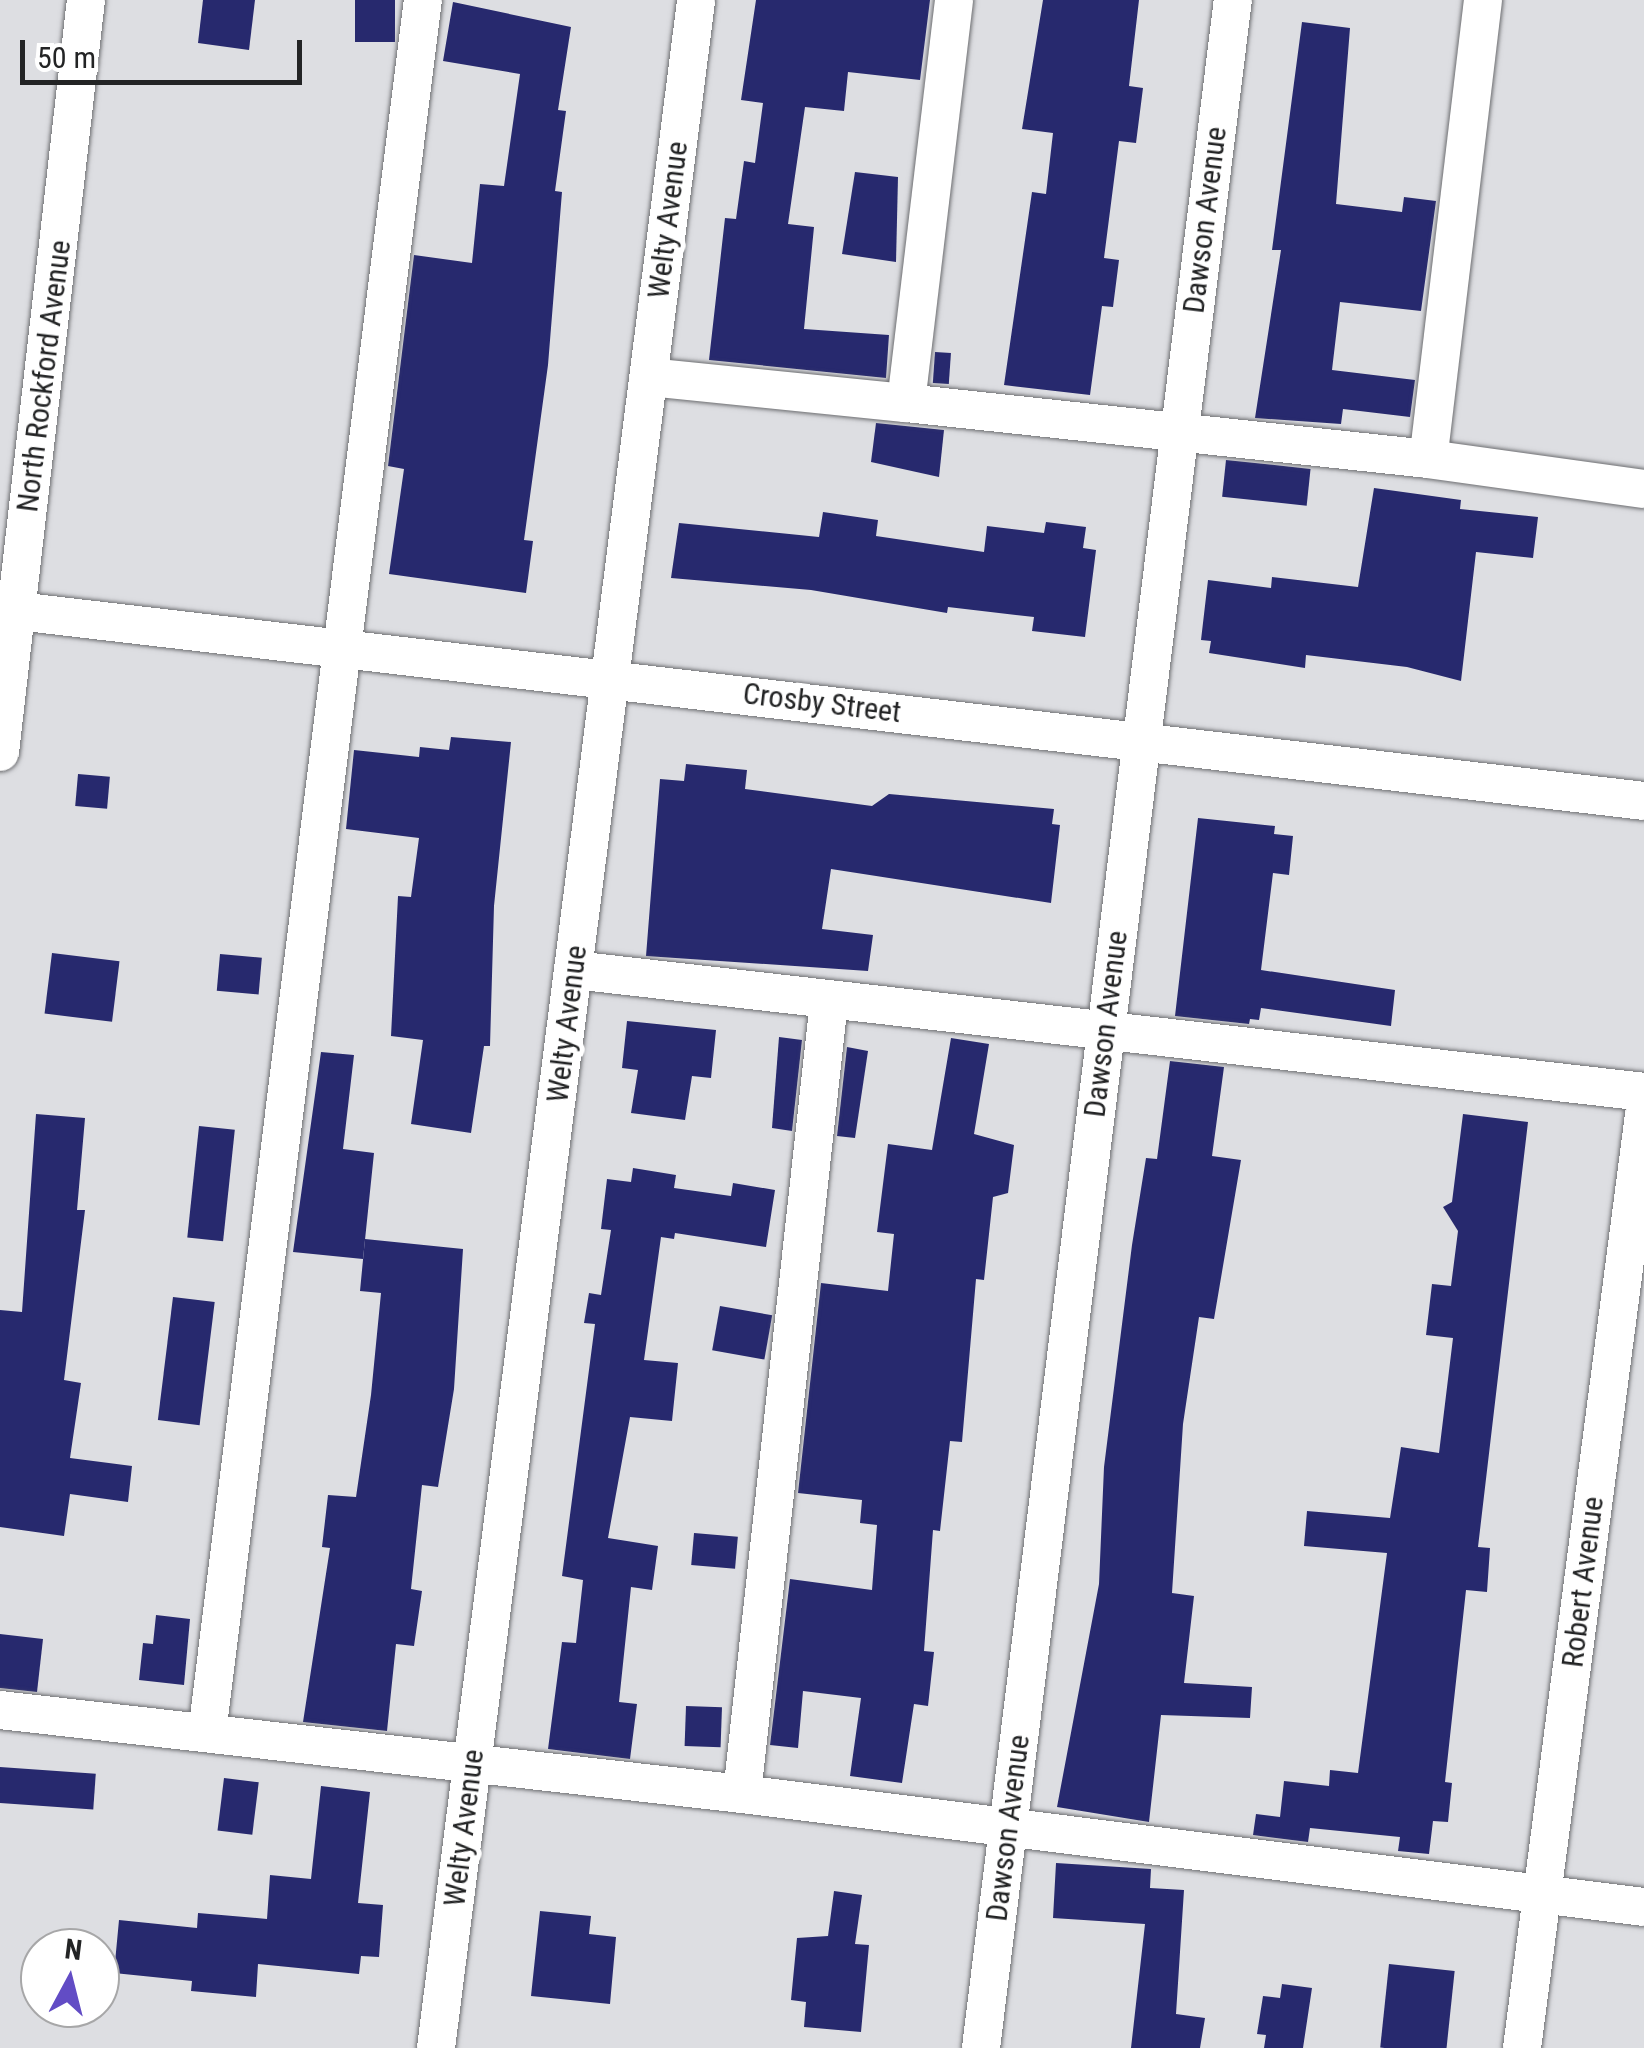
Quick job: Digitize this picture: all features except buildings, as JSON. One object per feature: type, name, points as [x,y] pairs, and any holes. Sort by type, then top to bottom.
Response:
[{"type":"street","name":"North Rockford Avenue","points":[[0,752],[8,610],[86,0]]},
{"type":"street","points":[[207,1733],[423,0]]},
{"type":"street","name":"Welty Avenue","points":[[436,2048],[696,0]]},
{"type":"street","points":[[906,403],[954,0]]},
{"type":"street","name":"Dawson Avenue","points":[[981,2048],[1233,0]]},
{"type":"street","points":[[1428,459],[1482,0]]},
{"type":"street","points":[[649,376],[1178,436],[1428,459],[1644,489]]},
{"type":"street","name":"Crosby Street","points":[[8,610],[612,677],[1644,801]]},
{"type":"street","points":[[574,970],[1104,1035],[1644,1092]]},
{"type":"street","points":[[742,1794],[829,1001]]},
{"type":"street","name":"Robert Avenue","points":[[1522,2048],[1644,1115]]},
{"type":"street","points":[[0,1710],[742,1794],[1007,1832],[1644,1908]]}]
